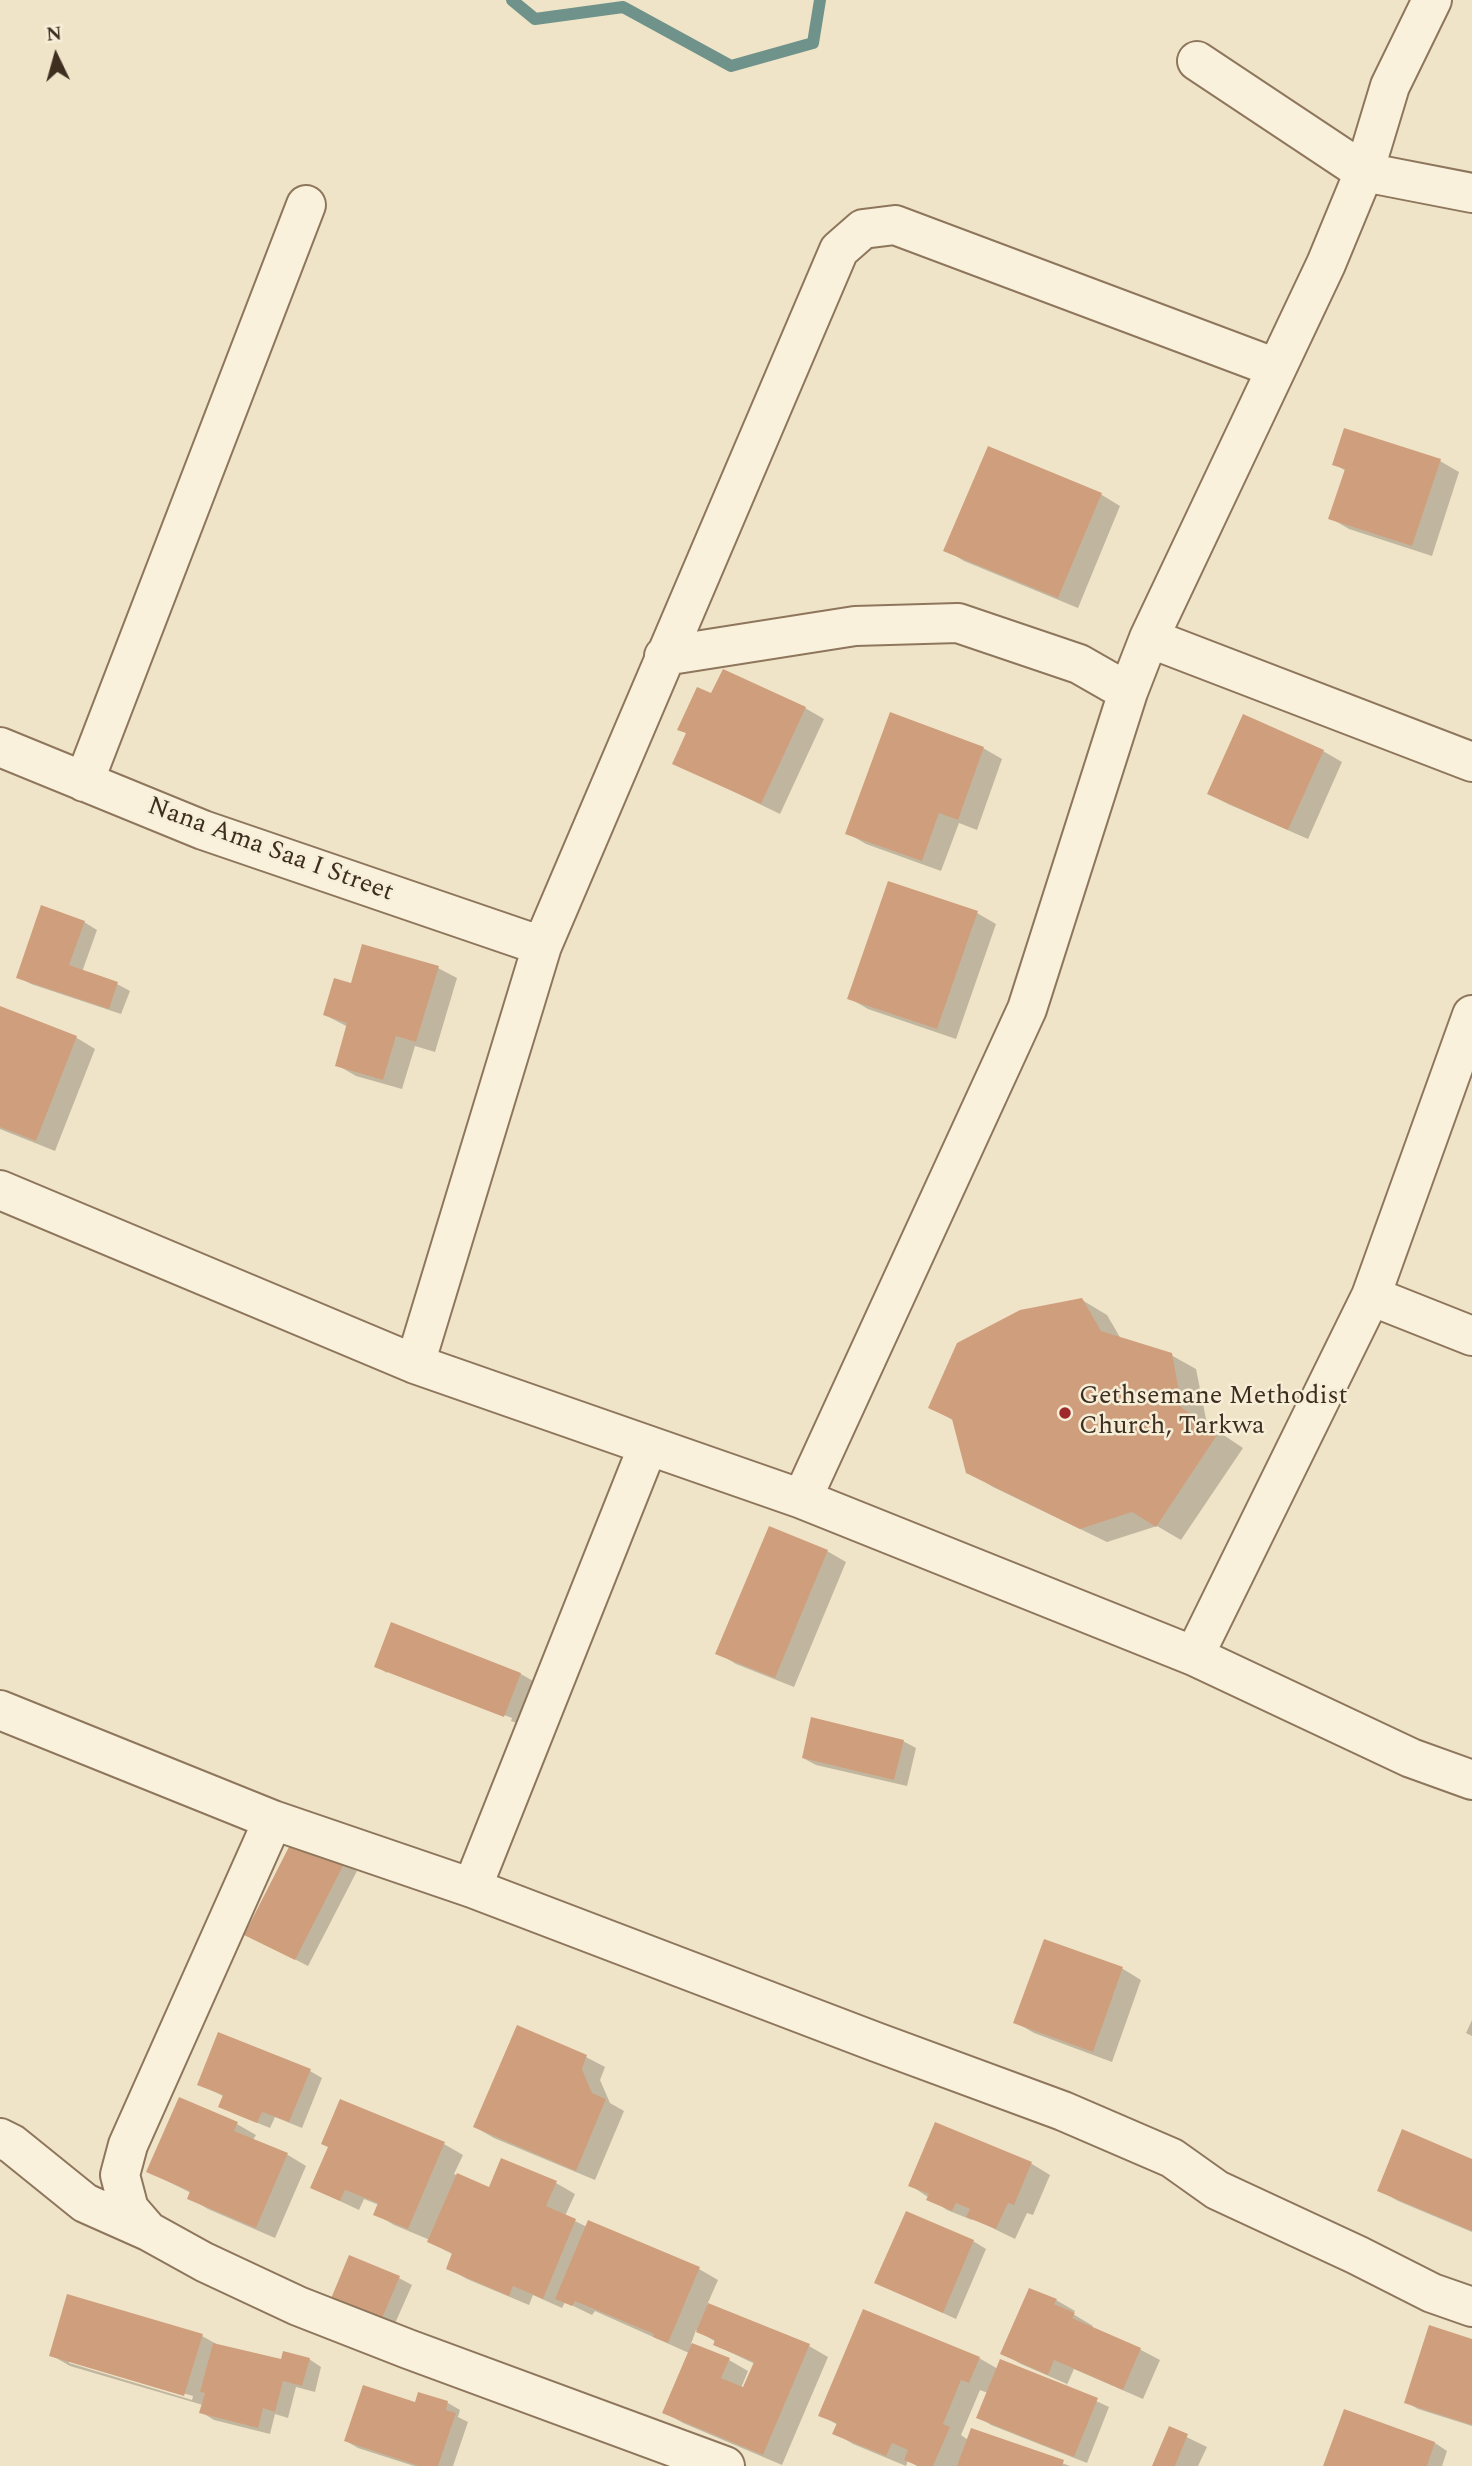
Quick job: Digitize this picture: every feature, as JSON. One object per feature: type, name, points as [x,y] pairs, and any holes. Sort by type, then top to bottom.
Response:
[{"type":"street","points":[[802,1499],[1027,1009],[1128,692],[1149,639],[1326,264],[1364,172],[1390,86],[1432,0]]},
{"type":"street","points":[[1197,61],[1364,172],[1472,193]]},
{"type":"street","points":[[84,782],[306,205]]},
{"type":"street","points":[[415,1364],[542,946],[839,250],[863,229],[895,225],[1276,368]]},
{"type":"street","points":[[664,656],[855,626],[958,623],[1079,664],[1128,692]]},
{"type":"street","points":[[1149,639],[1472,762]]},
{"type":"street","name":"Nana Ama Saa I Street","points":[[0,747],[203,830],[542,946]]},
{"type":"street","points":[[1194,1656],[1371,1296],[1472,1015]]},
{"type":"street","points":[[0,1190],[415,1364],[802,1499],[1194,1656],[1411,1758],[1472,1780]]},
{"type":"street","points":[[1371,1296],[1472,1336]]},
{"type":"street","points":[[472,1888],[648,1446]]},
{"type":"street","points":[[0,1710],[273,1820],[472,1888],[876,2042],[1063,2110],[1172,2158],[1217,2190],[1432,2293],[1472,2306]]},
{"type":"street","points":[[148,2231],[129,2209],[120,2175],[122,2162],[273,1820]]},
{"type":"street","points":[[0,2138],[12,2144],[85,2203],[148,2231],[204,2262],[298,2306],[725,2466]]},
{"type":"building","points":[[1344,428],[1441,459],[1412,546],[1328,519],[1345,469],[1332,465]]},
{"type":"building","points":[[988,446],[1102,493],[1058,598],[943,551]]},
{"type":"building","points":[[723,669],[806,707],[761,804],[672,764],[686,733],[677,730],[697,687],[711,693]]},
{"type":"building","points":[[890,712],[984,747],[958,820],[939,813],[922,861],[845,834]]},
{"type":"building","points":[[1243,714],[1324,750],[1288,830],[1207,794]]},
{"type":"building","points":[[888,881],[978,911],[937,1029],[847,999]]},
{"type":"building","points":[[41,905],[85,921],[69,965],[118,982],[109,1009],[16,978]]},
{"type":"building","points":[[362,944],[439,966],[416,1042],[396,1036],[383,1080],[335,1066],[347,1023],[323,1015],[334,978],[351,983]]},
{"type":"building","points":[[0,1006],[77,1036],[36,1141],[0,1127]]},
{"type":"building","name":"Gethsemane Methodist Church, Tarkwa","points":[[1082,1298],[1101,1331],[1172,1353],[1182,1408],[1219,1432],[1156,1527],[1132,1512],[1080,1529],[966,1473],[952,1419],[928,1408],[957,1343],[1020,1310]]},
{"type":"building","points":[[769,1526],[828,1550],[775,1678],[715,1654]]},
{"type":"building","points":[[391,1622],[521,1673],[504,1717],[374,1667]]},
{"type":"building","points":[[811,1717],[904,1740],[894,1780],[802,1758]]},
{"type":"building","points":[[294,1837],[345,1862],[295,1960],[244,1935]]},
{"type":"building","points":[[1044,1939],[1123,1967],[1093,2052],[1013,2023]]},
{"type":"building","points":[[517,2025],[587,2055],[582,2069],[592,2093],[606,2099],[576,2171],[473,2127]]},
{"type":"building","points":[[218,2032],[311,2069],[289,2122],[262,2112],[257,2123],[218,2107],[223,2095],[197,2085]]},
{"type":"building","points":[[179,2097],[238,2122],[234,2131],[288,2153],[256,2228],[187,2199],[190,2191],[146,2172]]},
{"type":"building","points":[[340,2099],[445,2142],[408,2229],[373,2215],[378,2203],[345,2190],[340,2201],[310,2188],[328,2147],[321,2144]]},
{"type":"building","points":[[935,2122],[1032,2162],[1014,2205],[1008,2203],[996,2229],[966,2217],[970,2209],[956,2203],[952,2211],[926,2200],[929,2194],[908,2186]]},
{"type":"building","points":[[1402,2129],[1472,2159],[1472,2231],[1377,2191]]},
{"type":"building","points":[[501,2158],[557,2181],[546,2206],[576,2219],[543,2299],[513,2286],[509,2296],[446,2269],[452,2253],[427,2242],[457,2173],[489,2187]]},
{"type":"building","points":[[906,2211],[974,2240],[943,2313],[874,2283]]},
{"type":"building","points":[[588,2220],[700,2267],[668,2343],[653,2337],[654,2334],[575,2301],[572,2306],[555,2299]]},
{"type":"building","points":[[349,2255],[400,2276],[380,2323],[330,2301]]},
{"type":"building","points":[[1029,2288],[1057,2299],[1054,2304],[1075,2313],[1072,2318],[1141,2348],[1123,2390],[1054,2360],[1048,2375],[1000,2354]]},
{"type":"building","points":[[67,2294],[203,2334],[184,2396],[49,2356]]},
{"type":"building","points":[[708,2303],[810,2344],[763,2455],[662,2413],[692,2343],[730,2358],[721,2378],[743,2387],[754,2362],[713,2345],[715,2340],[696,2332]]},
{"type":"building","points":[[863,2309],[980,2357],[969,2383],[961,2380],[943,2424],[950,2427],[933,2466],[918,2466],[904,2460],[908,2450],[892,2443],[886,2456],[832,2434],[837,2423],[818,2416]]},
{"type":"building","points":[[1429,2325],[1472,2339],[1472,2425],[1404,2403]]},
{"type":"building","points":[[213,2343],[281,2359],[283,2351],[310,2358],[302,2386],[283,2381],[275,2412],[263,2408],[258,2428],[199,2413],[205,2393],[200,2392]]},
{"type":"building","points":[[1000,2359],[1098,2398],[1074,2457],[976,2418]]},
{"type":"building","points":[[363,2385],[415,2402],[418,2392],[448,2401],[446,2410],[456,2413],[438,2466],[419,2466],[344,2441]]},
{"type":"building","points":[[1344,2409],[1435,2442],[1427,2466],[1323,2466]]},
{"type":"building","points":[[1169,2426],[1188,2434],[1175,2466],[1152,2466]]},
{"type":"building","points":[[971,2428],[1064,2460],[1062,2466],[957,2466]]},
{"type":"waterway","points":[[512,0],[535,19],[623,7],[731,66],[813,43],[820,0]]},
{"type":"place","name":"Gethsemane Methodist Church, Tarkwa","points":[[1065,1413]]}]
